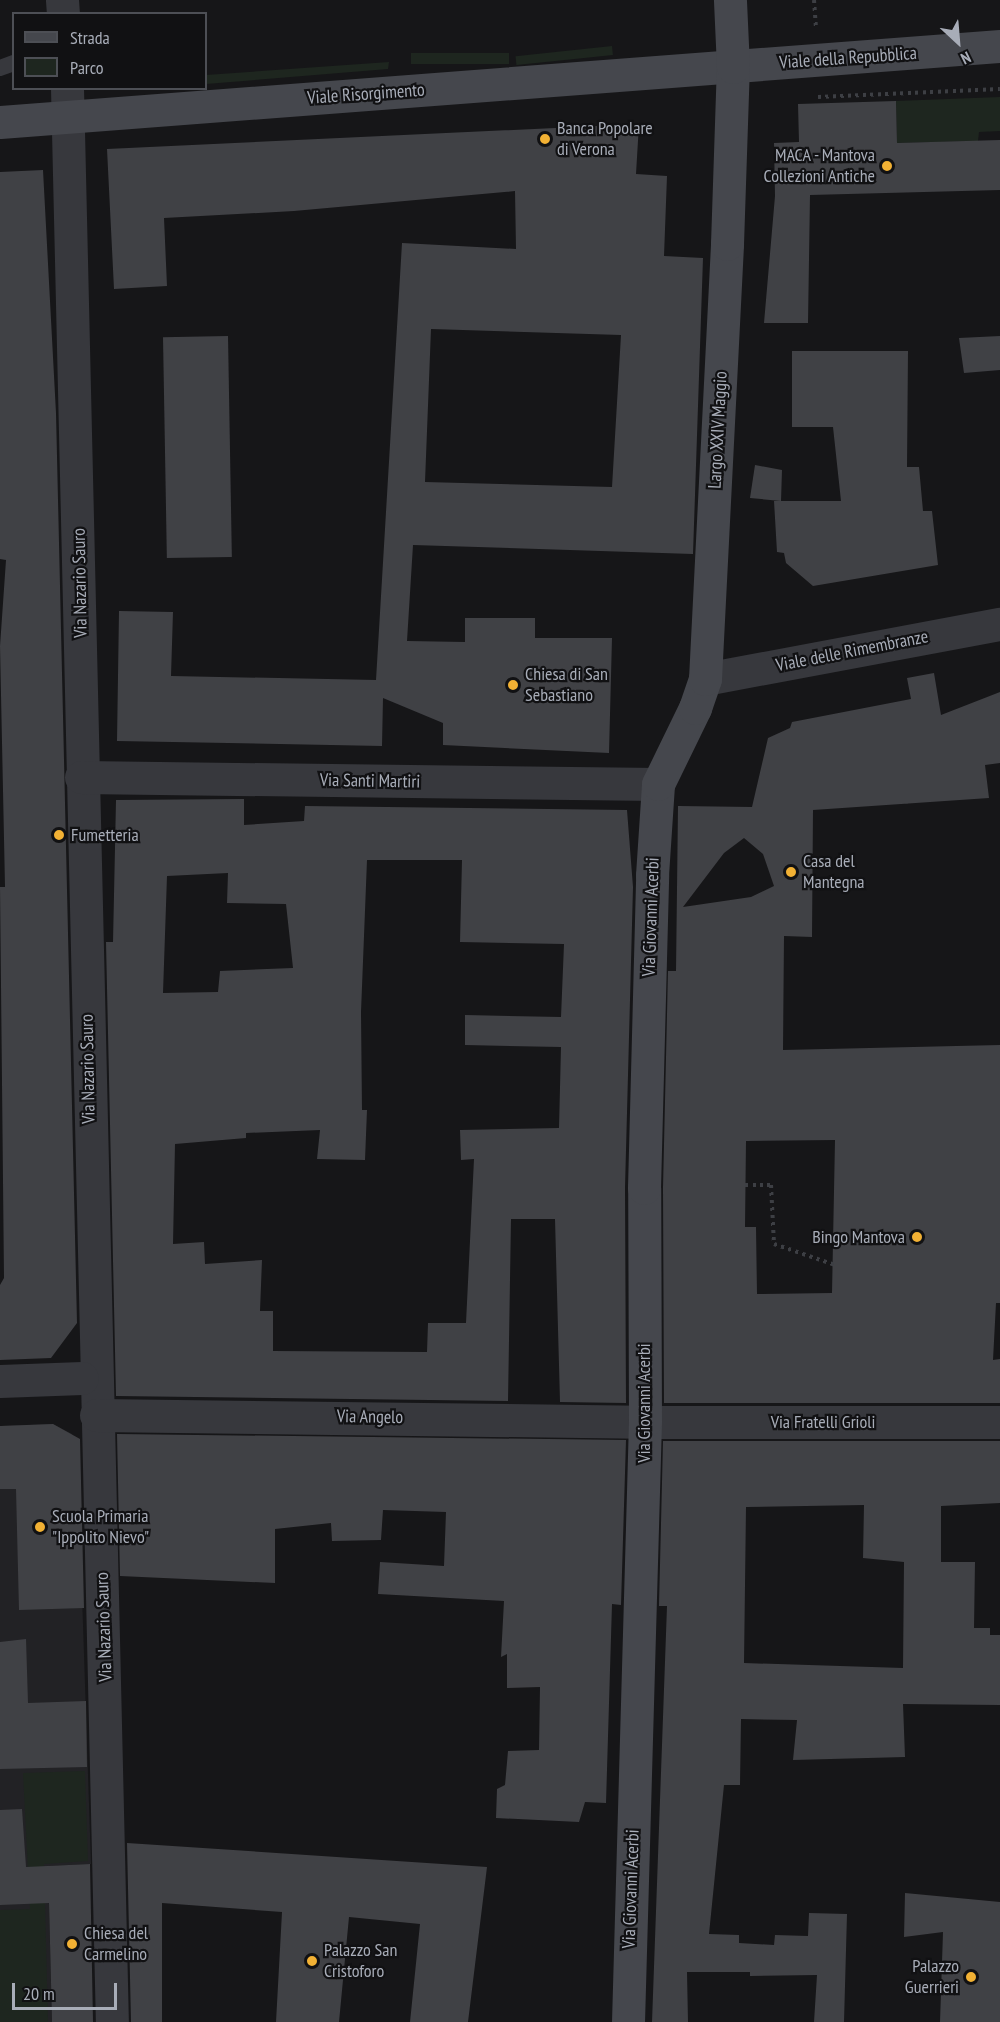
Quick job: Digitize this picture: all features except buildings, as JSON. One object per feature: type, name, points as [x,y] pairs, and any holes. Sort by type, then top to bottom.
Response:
[{"type":"street","name":"Largo XXIV Maggio","points":[[658,784],[695,708],[705,679],[733,66],[730,0]]},
{"type":"street","name":"Viale della Repubblica","points":[[733,66],[1000,46]]},
{"type":"street","name":"Viale Risorgimento","points":[[0,122],[67,102],[733,66]]},
{"type":"street","name":"Via Nazario Sauro","points":[[67,102],[81,599],[81,777],[96,1415],[104,1617],[112,2022]]},
{"type":"street","name":"Viale delle Rimembranze","points":[[705,679],[1000,624]]},
{"type":"street","name":"Via Santi Martiri","points":[[81,777],[658,784]]},
{"type":"street","name":"Via Giovanni Acerbi","points":[[628,2022],[645,1421],[644,1188],[658,784]]},
{"type":"street","points":[[0,1382],[82,1378]]},
{"type":"street","name":"Via Angelo","points":[[96,1415],[645,1421]]},
{"type":"street","name":"Via Fratelli Grioli","points":[[645,1421],[1000,1422]]},
{"type":"path","points":[[821,97],[1000,89]]},
{"type":"path","points":[[745,1185],[771,1185],[774,1245],[835,1264]]},
{"type":"shaded area","points":[[53,1424],[72,1434],[77,1445],[91,1864],[48,1866],[52,2022],[0,2022],[0,1426]]},
{"type":"green space","points":[[612,46],[613,55],[516,65],[516,56]]},
{"type":"green space","points":[[411,53],[509,53],[509,64],[411,64]]},
{"type":"green space","points":[[389,62],[388,69],[207,84],[207,75]]},
{"type":"green space","points":[[1000,97],[1000,131],[979,132],[978,141],[897,143],[896,101]]},
{"type":"green space","points":[[85,1771],[88,1861],[44,1864],[48,2022],[0,2022],[0,1910],[30,1909],[23,1773]]},
{"type":"place","name":"Banca Popolare di Verona","points":[[545,139]]},
{"type":"place","name":"MACA - Mantova Collezioni Antiche","points":[[887,166]]},
{"type":"place","name":"Chiesa di San Sebastiano","points":[[513,685]]},
{"type":"place","name":"Fumetteria","points":[[59,835]]},
{"type":"place","name":"Casa del Mantegna","points":[[791,872]]},
{"type":"place","name":"Bingo Mantova","points":[[917,1237]]},
{"type":"place","name":"Scuola Primaria \"Ippolito Nievo\"","points":[[40,1527]]},
{"type":"place","name":"Chiesa del Carmelino","points":[[72,1944]]},
{"type":"place","name":"Palazzo San Cristoforo","points":[[312,1961]]},
{"type":"place","name":"Palazzo Guerrieri","points":[[971,1977]]}]
